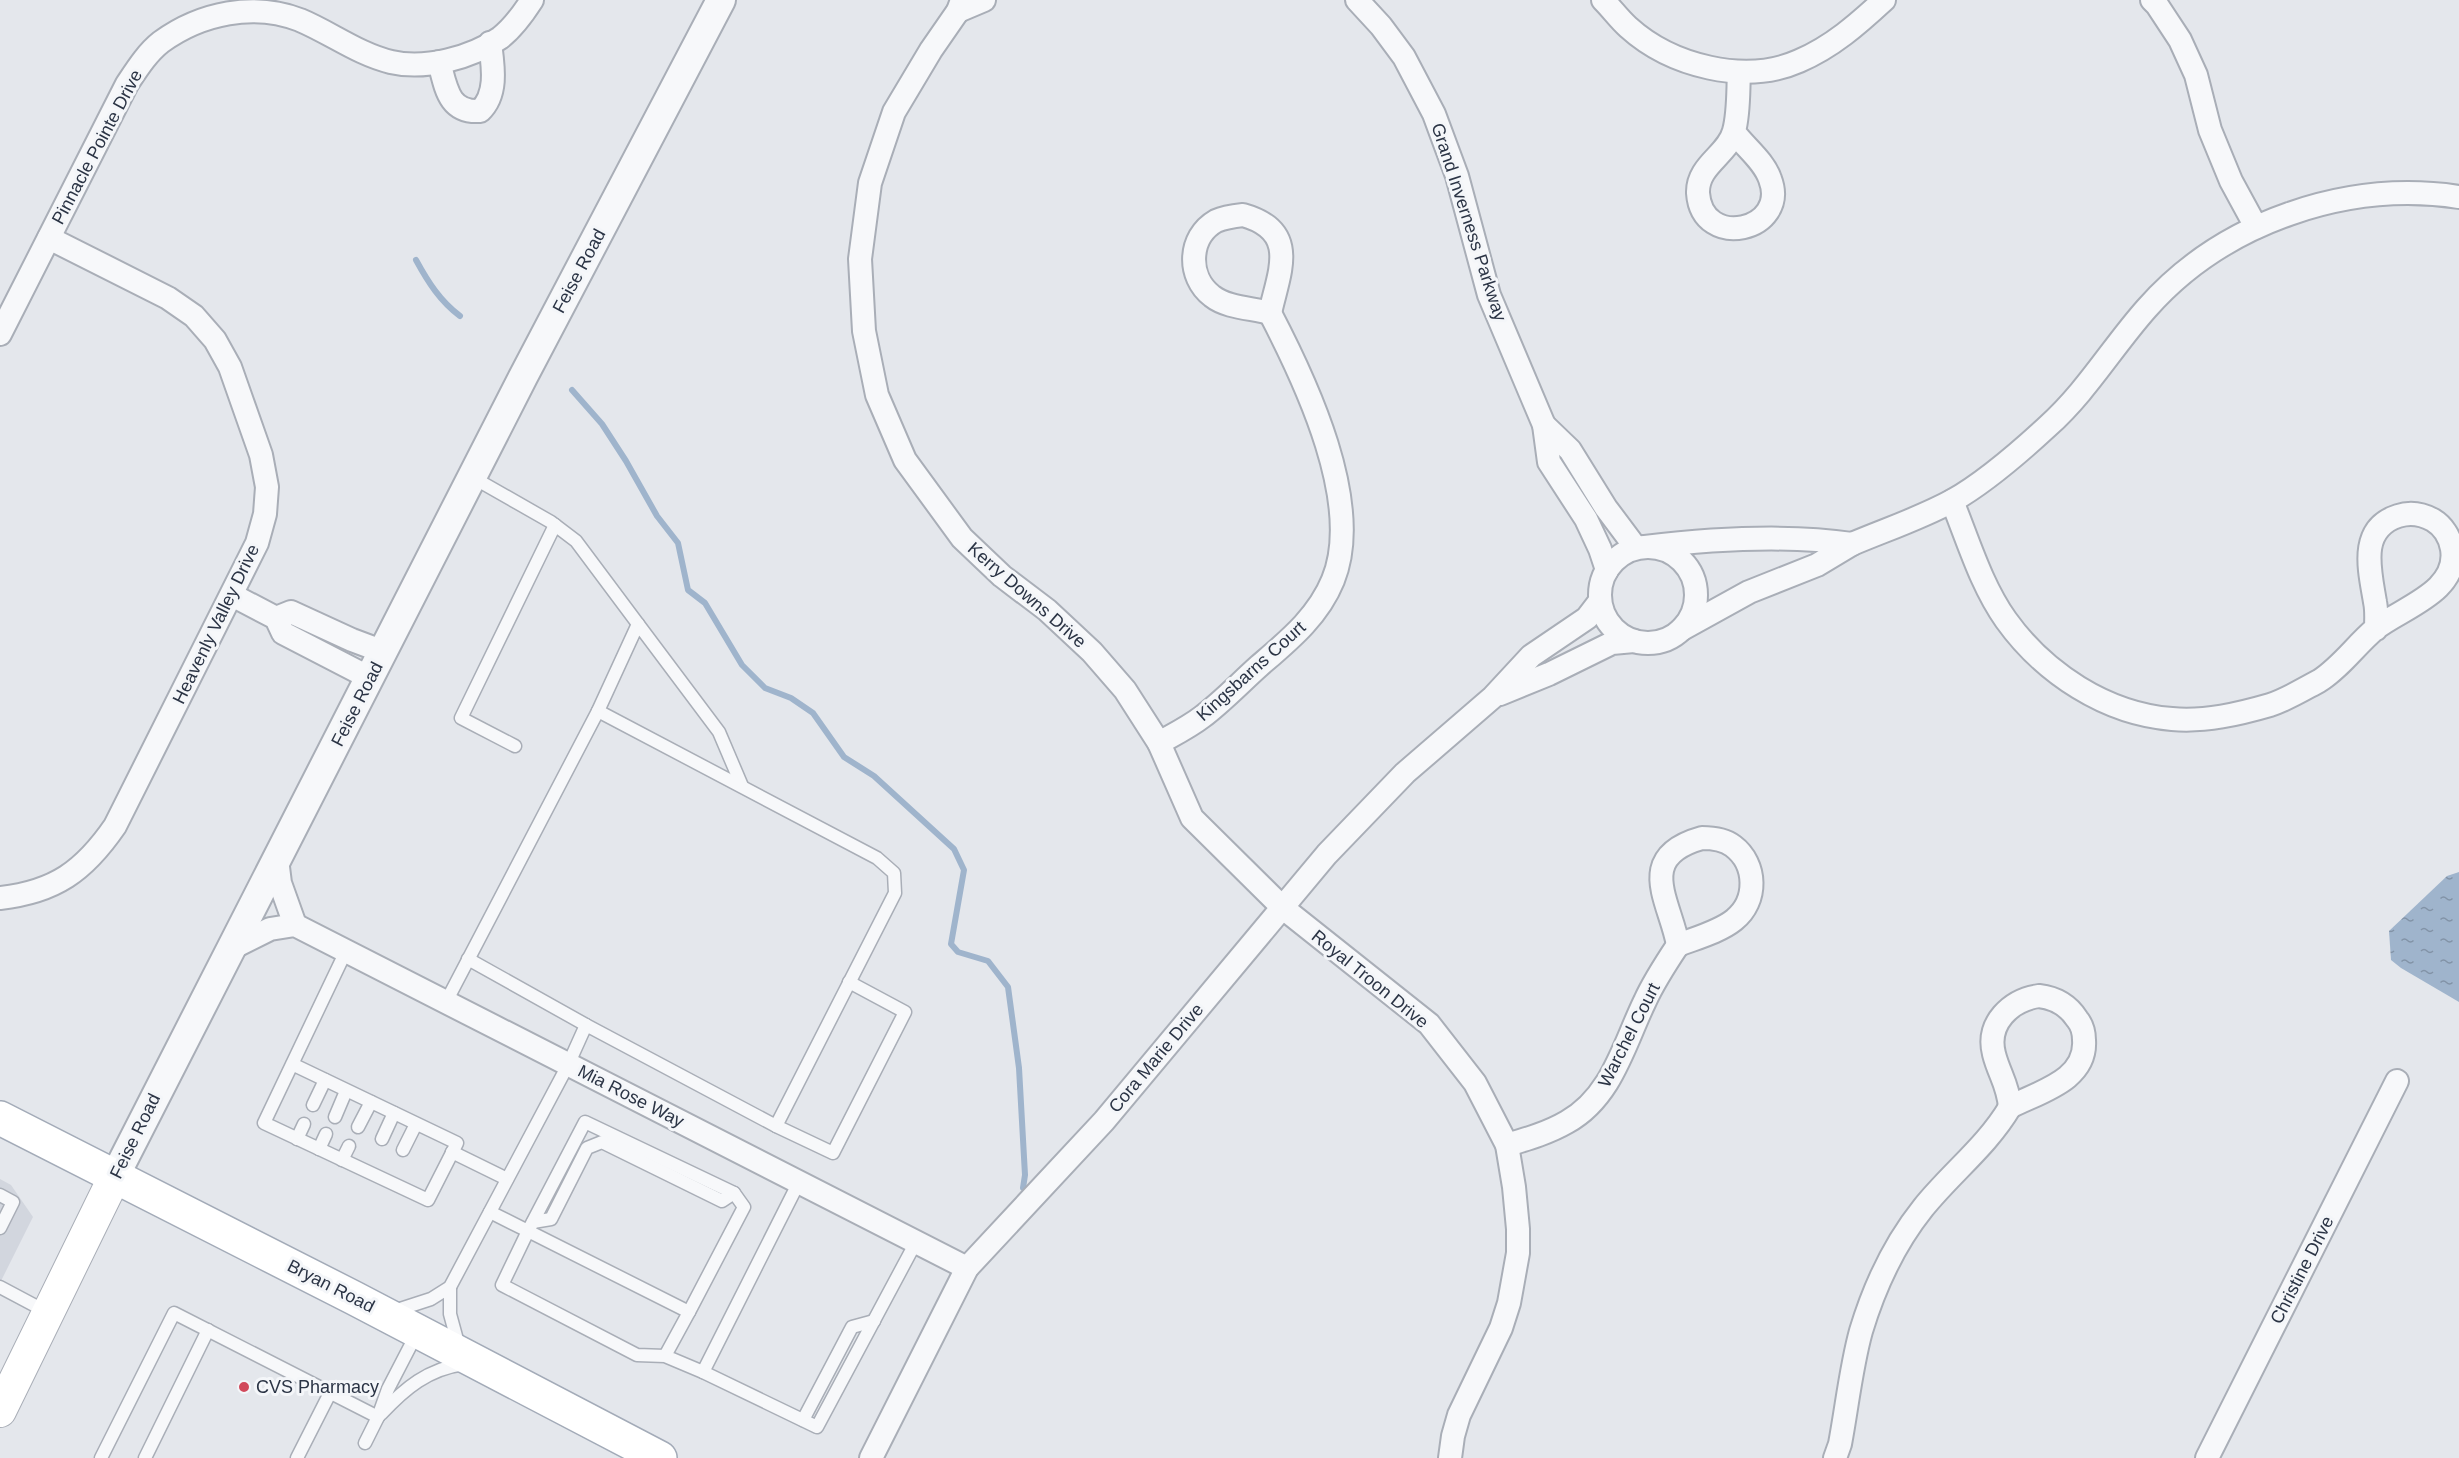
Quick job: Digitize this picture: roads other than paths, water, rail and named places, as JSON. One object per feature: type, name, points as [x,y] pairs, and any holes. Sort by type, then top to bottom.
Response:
[{"type":"main road","name":"Bryan Road","points":[[0,1118],[418,1331],[660,1458]]},
{"type":"main road","name":"Feise Road","points":[[0,1411],[115,1176]]},
{"type":"street","name":"Pinnacle Pointe Drive","points":[[0,334],[141,62],[160,42],[182,29],[204,10],[270,12],[299,20],[378,58],[402,64],[439,62],[467,54],[490,43],[499,38],[521,17],[532,0]]},
{"type":"street","name":"Feise Road","points":[[115,1176],[139,1125],[232,948],[472,477],[720,0]]},
{"type":"street","name":"Kerry Downs Drive","points":[[984,0],[960,5],[931,50],[894,112],[870,183],[860,259],[864,331],[877,395],[905,460],[962,538],[1002,576],[1047,610],[1092,652],[1125,690],[1159,743],[1192,818],[1283,908]]},
{"type":"street","name":"Grand Inverness Parkway","points":[[1357,0],[1381,26],[1404,57],[1434,114],[1457,176],[1489,296],[1545,424],[1549,462],[1586,519],[1607,570]]},
{"type":"street","points":[[1604,0],[1629,27],[1656,47],[1690,63],[1739,72],[1762,71],[1797,62],[1848,32],[1884,0]]},
{"type":"street","points":[[2152,0],[2180,40],[2196,75],[2214,140],[2231,181],[2256,226]]},
{"type":"street","points":[[439,62],[448,94],[453,102],[461,109],[470,112],[480,111],[489,103],[493,93],[493,61],[490,43]]},
{"type":"street","points":[[1734,132],[1739,72]]},
{"type":"street","points":[[1852,544],[1816,539],[1682,543],[1640,547],[1619,556],[1607,570],[1601,585],[1600,601],[1605,616],[1614,629],[1634,641],[1660,642],[1749,592],[1817,565],[1852,544],[1952,501],[2012,457],[2050,424],[2084,388],[2147,308],[2161,294],[2201,261],[2256,226],[2316,206],[2381,193],[2428,193],[2459,197]]},
{"type":"street","points":[[1243,215],[1263,223],[1278,239],[1283,253],[1282,267],[1270,314],[1225,303],[1213,298],[1202,287],[1196,275],[1194,259],[1197,244],[1204,231],[1215,222],[1229,216],[1243,215]]},
{"type":"street","name":"Pinnacle Pointe Drive","points":[[49,238],[168,298]]},
{"type":"street","name":"Heavenly Valley Drive","points":[[0,898],[27,895],[54,885],[78,871],[98,850],[115,826],[257,543],[265,514],[267,487],[261,455],[230,367],[216,340],[194,316],[168,298]]},
{"type":"street","name":"Kingsbarns Court","points":[[1159,743],[1201,718],[1303,627],[1320,604],[1340,559],[1343,536],[1342,512],[1326,445],[1295,361],[1270,314]]},
{"type":"street","name":"Grand Inverness Parkway","points":[[1545,424],[1570,450],[1606,508],[1640,547]]},
{"type":"street","points":[[1952,501],[1988,590],[2006,619],[2028,647],[2061,677],[2094,696],[2130,710],[2171,719],[2216,718],[2272,705],[2321,680],[2376,629],[2430,593],[2446,578],[2452,563],[2451,546],[2445,532],[2434,520],[2419,514],[2402,515],[2387,521],[2373,536],[2369,561],[2376,605],[2376,629]]},
{"type":"street","points":[[1640,547],[1664,549],[1673,553],[1687,566],[1692,575],[1696,604],[1682,629]]},
{"type":"street","points":[[231,595],[276,618],[283,633],[370,678]]},
{"type":"street","name":"Cora Marie Drive","points":[[871,1458],[967,1268],[1104,1121],[1327,854],[1406,773],[1493,697],[1531,656],[1587,618],[1600,601]]},
{"type":"street","points":[[276,618],[291,612],[384,652]]},
{"type":"street","name":"Cora Marie Drive","points":[[1493,697],[1549,674],[1612,643],[1634,641]]},
{"type":"street","points":[[1701,838],[1717,839],[1731,845],[1742,855],[1749,867],[1752,882],[1750,896],[1744,909],[1734,920],[1678,945],[1674,924],[1662,894],[1660,879],[1665,864],[1674,851],[1687,842],[1701,838]]},
{"type":"street","points":[[232,948],[270,929],[295,925],[285,899],[277,860]]},
{"type":"street","name":"Royal Troon Drive","points":[[1283,908],[1429,1024],[1475,1083],[1507,1145],[1518,1229],[1514,1277],[1501,1328],[1459,1414],[1450,1458]]},
{"type":"street","name":"Mia Rose Way","points":[[295,925],[967,1268]]},
{"type":"street","name":"Warchel Court","points":[[1507,1145],[1568,1122],[1597,1096],[1608,1083],[1647,997],[1678,945]]},
{"type":"street","points":[[1835,1458],[1840,1444],[1861,1333],[1874,1294],[1891,1257],[1922,1209],[1984,1143],[2010,1107],[2065,1080],[2074,1072],[2081,1060],[2085,1049],[2081,1024],[2063,1003],[2051,998],[2025,998],[2005,1011],[1994,1031],[1994,1053],[2005,1079],[2010,1107]]},
{"type":"street","name":"Christine Drive","points":[[2207,1458],[2397,1082]]},
{"type":"lane","points":[[472,477],[555,525],[576,540],[719,732],[742,786]]},
{"type":"lane","points":[[515,746],[461,718],[555,525]]},
{"type":"lane","points":[[446,1002],[598,711],[638,624]]},
{"type":"lane","points":[[598,711],[877,858],[894,873],[895,893],[776,1126]]},
{"type":"lane","points":[[292,1064],[457,1143],[428,1200],[264,1123],[292,1064],[346,951]]},
{"type":"lane","points":[[468,959],[586,1025],[776,1126],[832,1153],[905,1012],[849,982]]},
{"type":"lane","points":[[378,1417],[405,1388],[416,1381],[469,1359],[450,1314],[450,1287],[568,1065],[586,1025]]},
{"type":"lane","points":[[313,1105],[325,1080]]},
{"type":"lane","points":[[335,1117],[346,1091]]},
{"type":"lane","points":[[358,1127],[371,1102]]},
{"type":"lane","points":[[382,1139],[394,1113]]},
{"type":"lane","points":[[665,1356],[744,1207],[734,1193],[585,1122],[502,1285],[637,1355],[665,1356],[818,1427],[916,1242]]},
{"type":"lane","points":[[297,1139],[304,1124]]},
{"type":"lane","points":[[403,1150],[416,1124]]},
{"type":"lane","points":[[319,1149],[326,1134]]},
{"type":"lane","points":[[530,1227],[551,1219],[587,1148],[602,1142],[722,1201],[734,1193]]},
{"type":"lane","points":[[342,1160],[349,1146]]},
{"type":"lane","points":[[452,1152],[507,1179]]},
{"type":"lane","points":[[366,1171],[372,1159]]},
{"type":"lane","points":[[388,1181],[393,1169]]},
{"type":"lane","points":[[703,1372],[799,1182]]},
{"type":"lane","points":[[0,1195],[14,1202],[0,1228]]},
{"type":"lane","points":[[490,1212],[530,1227],[689,1312]]},
{"type":"lane","points":[[0,1287],[47,1312]]},
{"type":"lane","points":[[384,1314],[431,1299],[450,1287]]},
{"type":"lane","points":[[101,1458],[174,1313],[378,1417]]},
{"type":"lane","points":[[146,1458],[208,1330]]},
{"type":"lane","points":[[365,1443],[388,1389],[418,1331]]},
{"type":"lane","points":[[297,1458],[330,1393]]},
{"type":"water","points":[[2459,872],[2459,1002],[2391,960],[2389,931],[2447,876]]},
{"type":"waterway","points":[[416,260],[435,291],[460,316]]},
{"type":"waterway","points":[[572,390],[602,424],[657,516],[678,543],[688,590],[705,603],[742,665],[765,688],[791,698],[813,713],[844,757],[874,776],[954,849],[964,870],[951,944],[958,952],[988,961],[1008,987],[1019,1068],[1025,1175],[1023,1188]]},
{"type":"place","name":"CVS Pharmacy","points":[[244,1387]]}]
